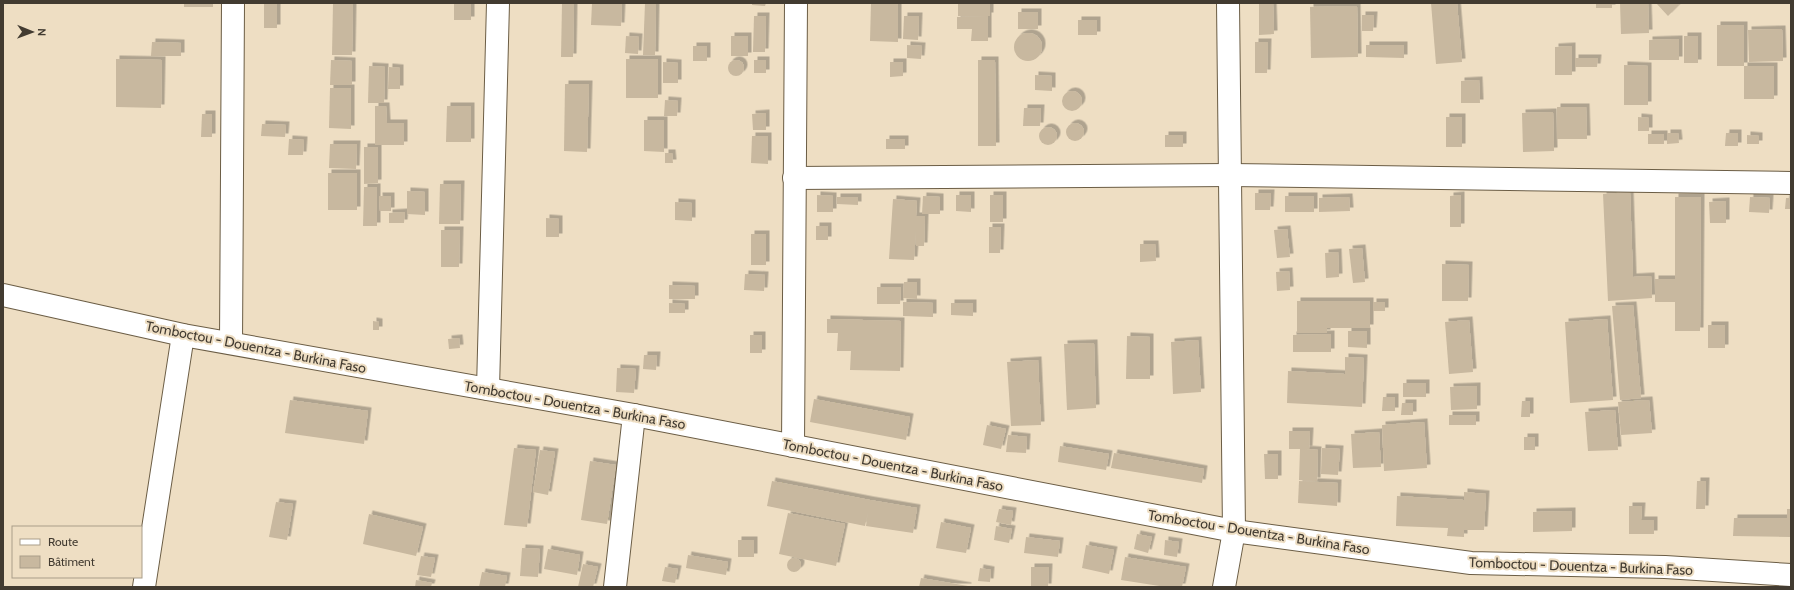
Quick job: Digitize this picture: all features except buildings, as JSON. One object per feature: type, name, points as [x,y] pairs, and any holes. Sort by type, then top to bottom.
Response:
[{"type":"street","points":[[232,343],[233,3]]},
{"type":"street","points":[[488,389],[498,3]]},
{"type":"street","points":[[792,446],[796,3]]},
{"type":"street","points":[[1224,587],[1234,531],[1228,3]]},
{"type":"street","points":[[794,178],[1230,175],[1791,183]]},
{"type":"street","name":"Tomboctou - Douentza - Burkina Faso","points":[[3,295],[183,335],[634,415],[1234,531],[1471,563],[1665,567],[1791,575]]},
{"type":"street","points":[[144,587],[183,335]]},
{"type":"street","points":[[615,587],[634,415]]}]
